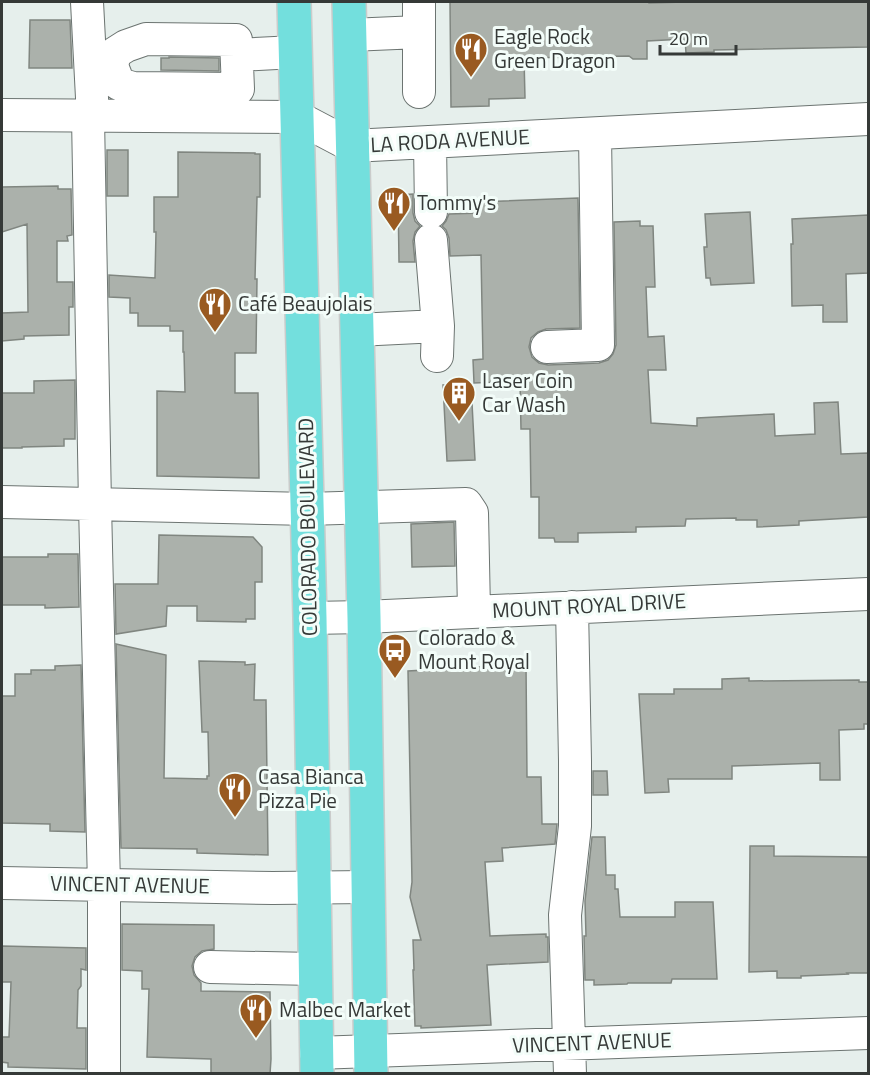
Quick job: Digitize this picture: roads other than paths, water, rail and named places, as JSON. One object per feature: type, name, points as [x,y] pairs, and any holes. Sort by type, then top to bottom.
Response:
[{"type":"main road","name":"COLORADO BOULEVARD","points":[[294,2],[308,509],[316,1063]]},
{"type":"main road","points":[[349,2],[364,617],[370,1063]]},
{"type":"street","points":[[87,2],[104,885],[104,1074]]},
{"type":"street","points":[[418,92],[419,2]]},
{"type":"street","points":[[350,35],[419,32]]},
{"type":"street","points":[[237,55],[295,52]]},
{"type":"street","name":"LA RODA AVENUE","points":[[2,116],[297,117],[352,146],[868,119]]},
{"type":"street","points":[[547,347],[598,345],[595,134]]},
{"type":"street","points":[[357,330],[437,341],[431,226],[430,142]]},
{"type":"street","points":[[2,502],[308,509],[466,504],[472,513],[474,611]]},
{"type":"street","name":"MOUNT ROYAL DRIVE","points":[[310,618],[868,594]]},
{"type":"street","points":[[570,1059],[565,915],[575,826],[572,607]]},
{"type":"street","name":"VINCENT AVENUE","points":[[2,883],[367,887]]},
{"type":"street","points":[[210,968],[314,969]]},
{"type":"street","name":"VINCENT AVENUE","points":[[316,1063],[570,1059],[868,1033]]},
{"type":"place","name":"Eagle Rock Green Dragon","points":[[471,78]]},
{"type":"place","name":"Tommy's","points":[[394,232]]},
{"type":"place","name":"Café Beaujolais","points":[[215,333]]},
{"type":"place","name":"Laser Coin Car Wash","points":[[459,422]]},
{"type":"place","name":"Colorado & Mount Royal","points":[[395,679]]},
{"type":"place","name":"Casa Bianca Pizza Pie","points":[[235,818]]},
{"type":"place","name":"Malbec Market","points":[[256,1039]]}]
